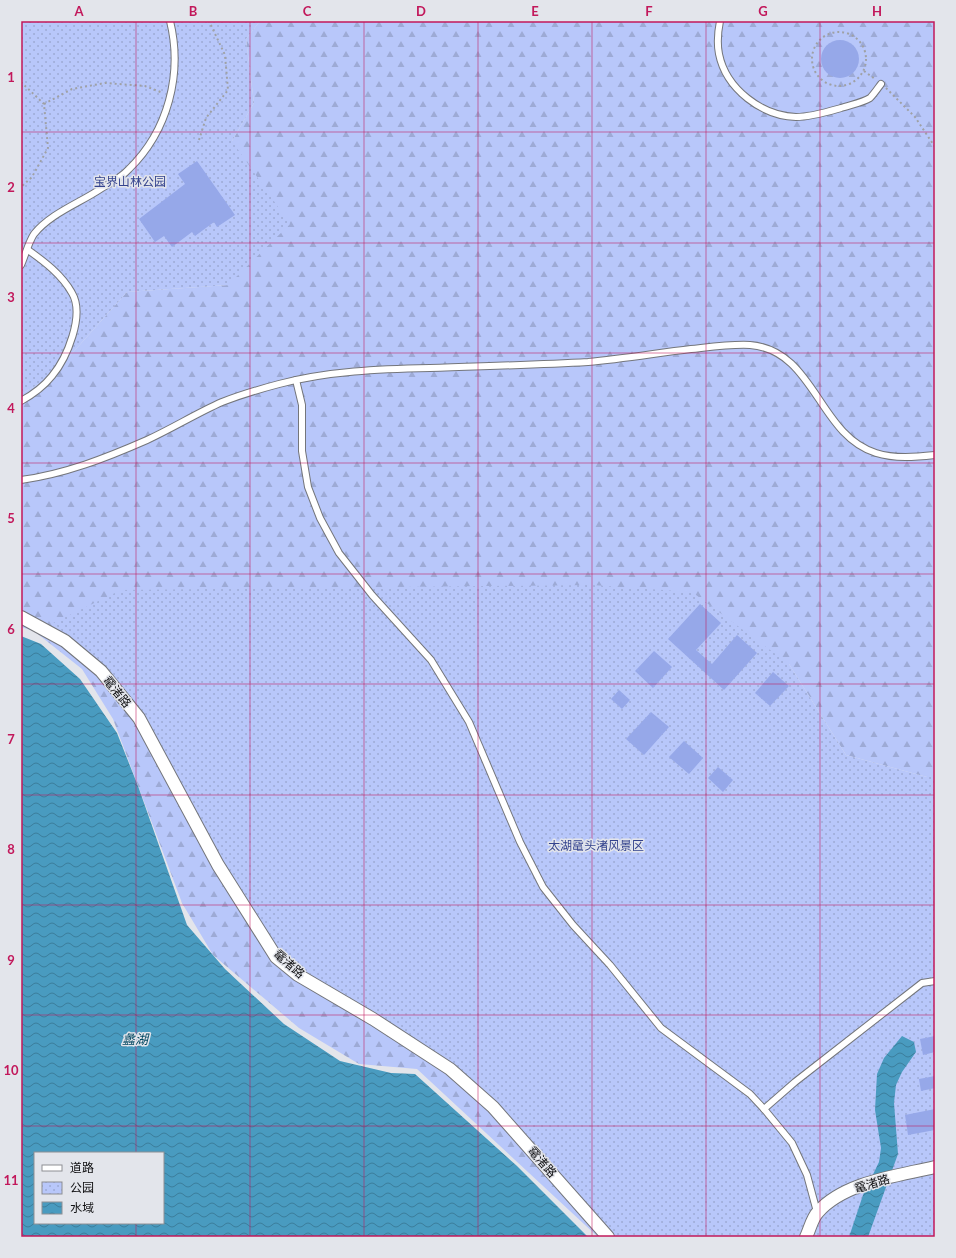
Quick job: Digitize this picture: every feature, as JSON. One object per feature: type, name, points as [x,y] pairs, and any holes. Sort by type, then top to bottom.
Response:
[{"type":"street","name":"鼋渚路","points":[[21,617],[65,641],[101,670],[139,718],[218,865],[276,957],[298,975],[373,1019],[450,1069],[493,1107],[608,1237]]},
{"type":"street","name":"鼋渚路","points":[[806,1237],[817,1212],[836,1196],[863,1185],[935,1167]]},
{"type":"lane","points":[[21,265],[34,235],[50,220],[129,170],[145,150],[163,121],[171,97],[175,74],[170,21]]},
{"type":"lane","points":[[720,21],[718,32],[719,54],[724,70],[733,84],[751,102],[774,113],[797,117],[825,113],[869,98],[882,84]]},
{"type":"lane","points":[[21,401],[30,397],[52,376],[75,332],[76,315],[73,294],[60,277],[28,250]]},
{"type":"lane","points":[[21,480],[47,476],[89,464],[148,439],[222,402],[296,380],[331,374],[379,369],[543,365],[598,361],[709,347],[751,345],[775,350],[792,364],[806,379],[839,429],[856,444],[877,454],[909,457],[935,455]]},
{"type":"lane","points":[[296,380],[302,405],[302,451],[308,486],[320,518],[339,553],[372,595],[430,660],[469,722],[520,842],[543,887],[573,925],[610,964],[662,1028],[750,1094],[764,1109],[792,1143],[807,1175],[817,1212]]},
{"type":"lane","points":[[764,1109],[795,1082],[922,983],[935,981]]},
{"type":"path","points":[[199,140],[206,118],[228,90],[225,55],[209,21]]},
{"type":"path","points":[[837,31],[851,34],[862,43],[867,57],[864,71],[855,82],[841,86],[827,84],[816,75],[811,61],[814,47],[823,36],[837,31]]},
{"type":"path","points":[[864,71],[882,84],[916,117],[935,147]]},
{"type":"path","points":[[21,82],[44,104],[48,148],[32,177],[21,187]]},
{"type":"path","points":[[44,104],[72,88],[105,83],[145,86],[171,97]]},
{"type":"green space","name":"宝界山林公园","points":[[21,21],[260,21],[246,39],[254,103],[232,141],[290,224],[228,285],[127,292],[51,377],[21,394]]},
{"type":"green space","points":[[260,21],[935,21],[935,777],[927,777],[846,755],[789,664],[785,1237],[598,1237],[417,1069],[359,1064],[299,1028],[213,955],[182,903],[113,719],[82,669],[34,631],[21,627],[21,394],[51,377],[127,292],[228,285],[232,141],[254,103],[246,39]]},
{"type":"green space","name":"太湖鼋头渚风景区","points":[[592,585],[692,592],[789,664],[846,755],[927,777],[935,777],[935,1237],[615,1237],[497,1100],[448,1060],[302,969],[280,951],[219,862],[101,666],[53,623],[121,590]]},
{"type":"water","name":"蠡湖","points":[[21,636],[41,644],[80,679],[117,733],[138,786],[187,925],[225,969],[284,1024],[340,1061],[391,1073],[415,1074],[517,1166],[588,1237],[21,1237]]},
{"type":"water","points":[[902,1036],[914,1042],[916,1052],[902,1072],[896,1085],[894,1103],[898,1154],[868,1237],[849,1237],[863,1195],[879,1162],[881,1148],[875,1110],[877,1074],[884,1058]]},
{"type":"building","points":[[836,40],[844,40],[854,45],[858,52],[858,66],[854,73],[844,78],[836,78],[826,73],[824,70],[821,63],[821,55],[826,45],[829,43]]},
{"type":"building","points":[[197,161],[235,215],[217,227],[214,222],[195,236],[192,232],[172,247],[164,236],[155,242],[139,219],[185,184],[178,174]]},
{"type":"building","points":[[700,604],[721,623],[696,650],[712,664],[737,635],[757,653],[724,690],[668,639]]},
{"type":"building","points":[[654,651],[672,667],[653,688],[635,671]]},
{"type":"building","points":[[773,672],[789,686],[770,706],[755,693]]},
{"type":"building","points":[[619,690],[630,700],[622,709],[611,699]]},
{"type":"building","points":[[651,712],[669,727],[644,755],[626,739]]},
{"type":"building","points":[[684,741],[703,758],[689,774],[669,757]]},
{"type":"building","points":[[718,767],[733,780],[723,792],[708,778]]},
{"type":"building","points":[[935,1036],[935,1052],[923,1055],[920,1039]]},
{"type":"building","points":[[935,1076],[935,1088],[921,1091],[919,1079]]},
{"type":"building","points":[[935,1109],[935,1130],[908,1135],[905,1115]]}]
